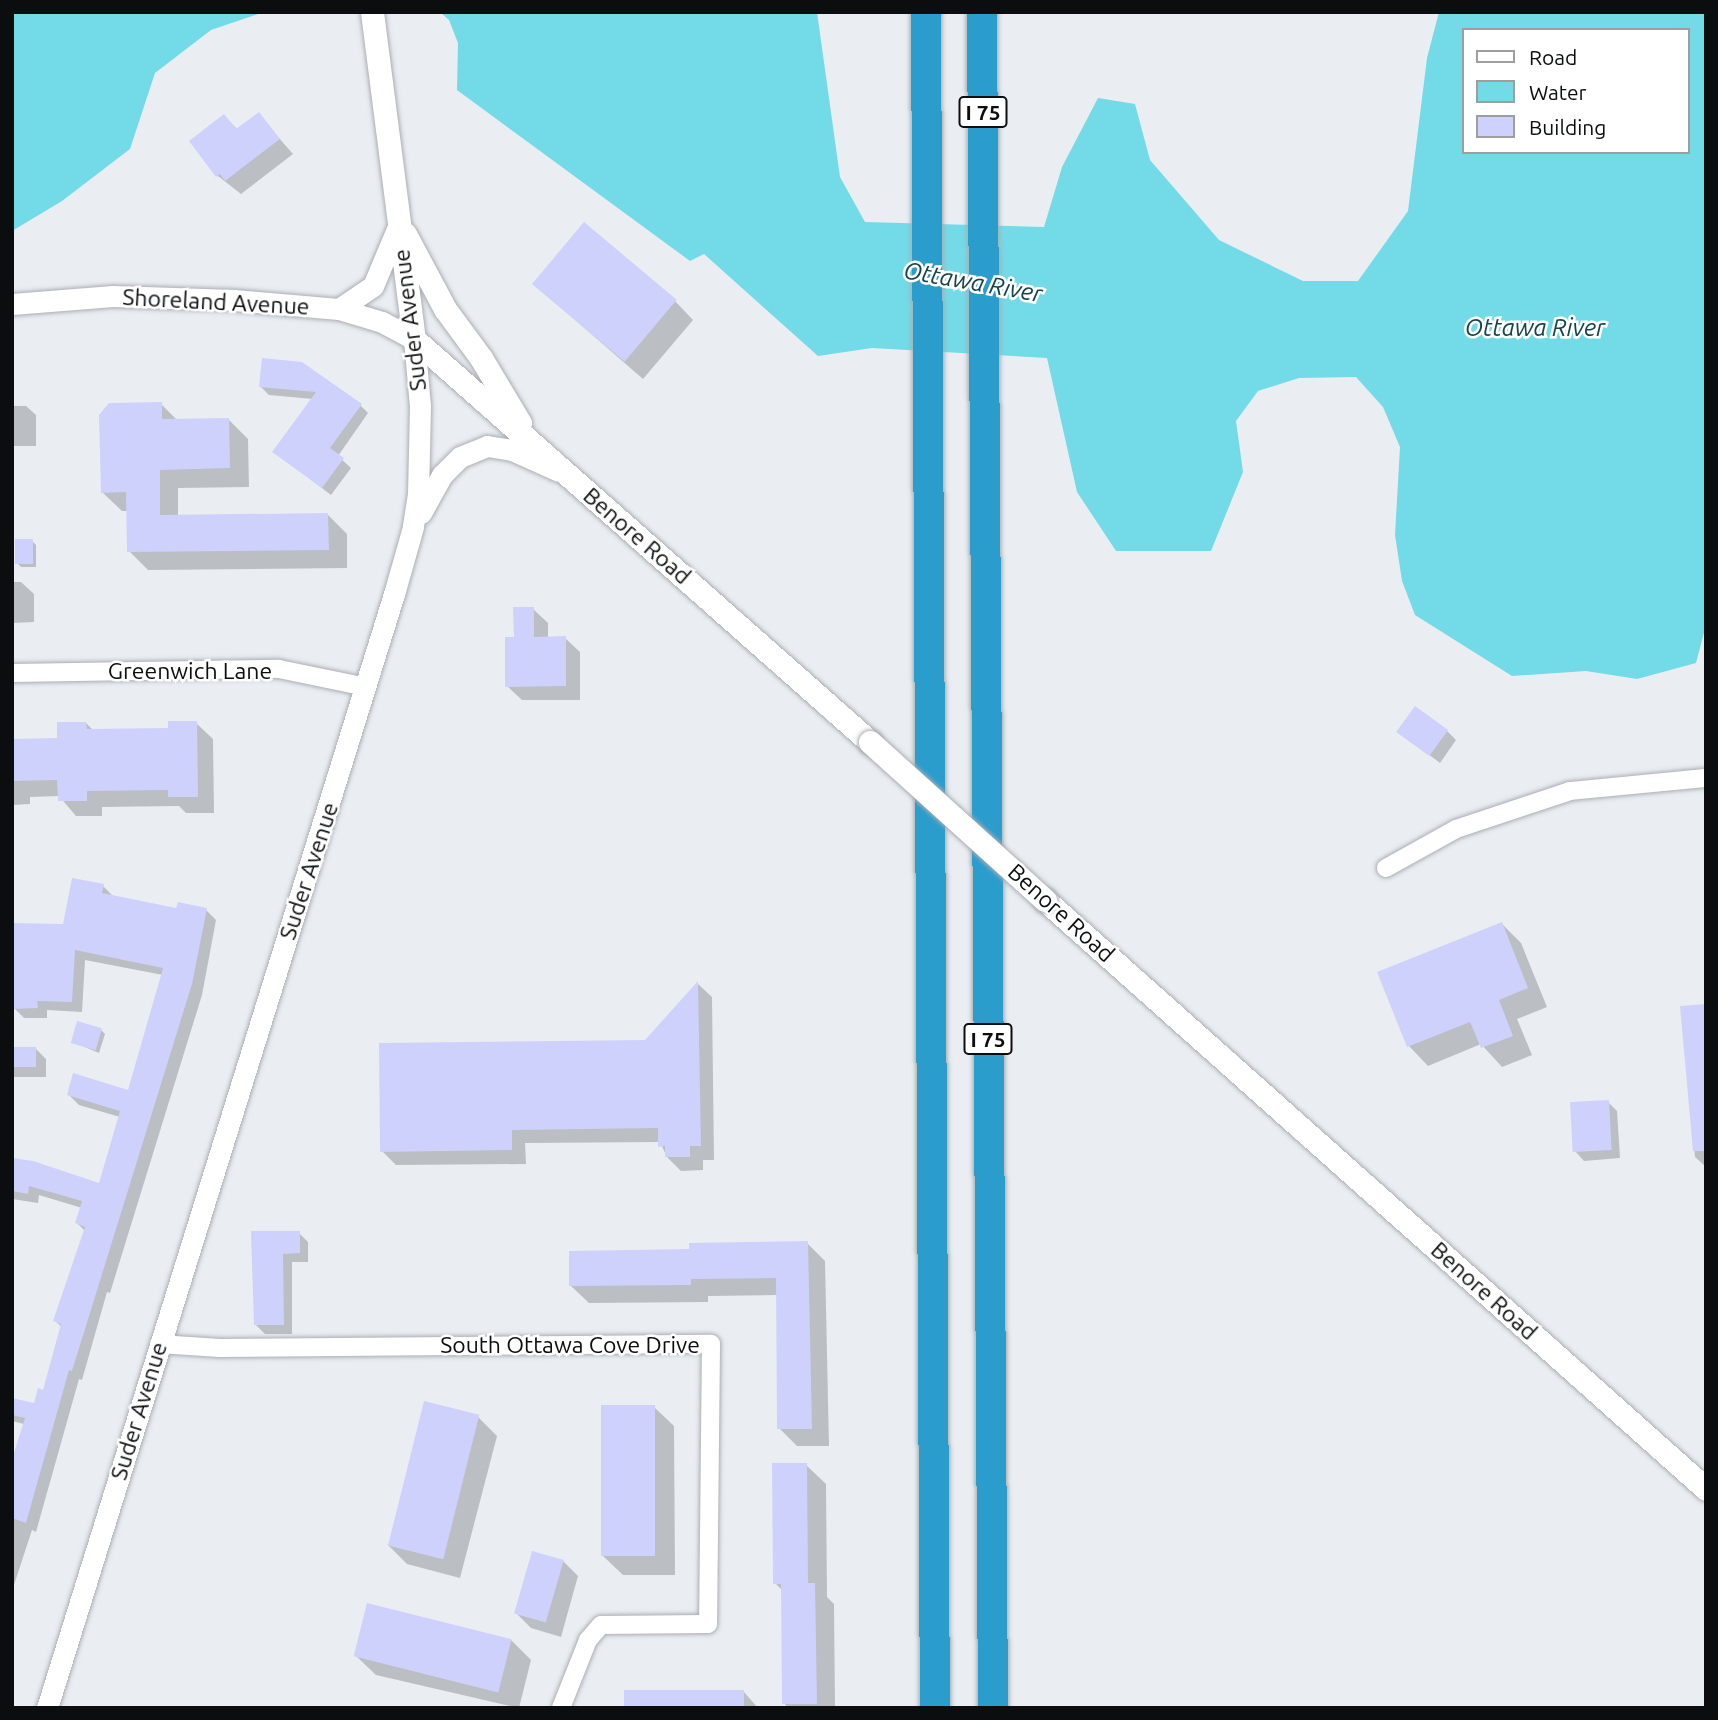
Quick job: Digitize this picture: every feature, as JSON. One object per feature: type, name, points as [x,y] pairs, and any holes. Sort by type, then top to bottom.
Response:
[{"type":"highway","name":"I 75","points":[[926,12],[935,1708]]},
{"type":"highway","name":"I 75","points":[[982,12],[993,1708]]},
{"type":"main road","name":"Suder Avenue","points":[[372,12],[414,339]]},
{"type":"main road","points":[[399,224],[445,309],[481,358],[532,443]]},
{"type":"main road","name":"Benore Road","points":[[414,339],[1256,1085],[1706,1489]]},
{"type":"street","points":[[339,309],[373,286],[399,224]]},
{"type":"street","name":"Shoreland Avenue","points":[[12,304],[113,296],[234,300],[339,309],[382,322],[414,339]]},
{"type":"street","name":"Suder Avenue","points":[[47,1708],[367,687],[413,527],[420,456],[420,406],[414,339]]},
{"type":"street","points":[[413,527],[442,475],[460,457],[487,446],[512,450],[566,474]]},
{"type":"street","name":"Greenwich Lane","points":[[12,673],[279,669],[367,687]]},
{"type":"street","points":[[1386,868],[1456,829],[1570,790],[1706,778]]},
{"type":"street","name":"South Ottawa Cove Drive","points":[[159,1344],[220,1348],[711,1344],[708,1624],[601,1625],[588,1640],[561,1708]]},
{"type":"water","points":[[12,12],[264,12],[211,30],[155,73],[130,149],[62,201],[12,231]]},
{"type":"water","name":"Ottawa River","points":[[440,12],[817,12],[840,177],[865,222],[1044,227],[1062,167],[1098,98],[1135,104],[1150,160],[1219,240],[1303,281],[1358,281],[1408,211],[1427,58],[1439,12],[1706,12],[1706,625],[1696,663],[1637,679],[1586,671],[1512,676],[1415,615],[1402,581],[1395,535],[1400,447],[1383,407],[1356,377],[1299,378],[1258,391],[1236,421],[1243,472],[1211,551],[1116,551],[1077,492],[1047,358],[872,348],[818,356],[704,254],[690,261],[457,90],[458,43],[449,20]]},
{"type":"building","points":[[259,112],[280,139],[225,181],[220,174],[216,177],[189,141],[224,114],[236,129]]},
{"type":"building","points":[[584,222],[677,300],[625,362],[532,284]]},
{"type":"building","points":[[262,358],[302,362],[362,404],[330,448],[344,458],[322,488],[272,452],[316,392],[259,387]]},
{"type":"building","points":[[162,402],[162,419],[229,418],[230,468],[160,470],[160,515],[328,513],[329,550],[127,552],[126,492],[101,493],[99,415],[109,403]]},
{"type":"building","points":[[15,539],[33,539],[33,564],[15,564]]},
{"type":"building","points":[[513,607],[534,607],[534,637],[566,636],[566,686],[505,687],[505,637],[514,637]]},
{"type":"building","points":[[1415,706],[1448,730],[1429,756],[1396,732]]},
{"type":"building","points":[[168,721],[197,721],[198,797],[168,797],[168,790],[87,791],[87,801],[58,801],[57,780],[12,781],[12,739],[57,738],[57,722],[86,722],[87,729],[168,728]]},
{"type":"building","points":[[72,878],[104,884],[102,893],[176,908],[178,902],[207,908],[192,984],[72,1371],[69,1370],[26,1523],[12,1518],[12,1459],[25,1418],[12,1415],[12,1398],[34,1403],[38,1388],[43,1390],[61,1324],[53,1321],[85,1227],[75,1223],[82,1201],[29,1186],[28,1194],[12,1191],[12,1158],[33,1161],[99,1183],[120,1111],[67,1095],[73,1073],[128,1090],[163,968],[75,950],[72,1002],[37,1001],[38,1008],[12,1009],[13,923],[63,924]]},
{"type":"building","points":[[1502,922],[1528,988],[1499,1000],[1513,1036],[1481,1048],[1470,1022],[1407,1047],[1377,972]]},
{"type":"building","points":[[698,981],[701,1146],[690,1146],[690,1157],[665,1157],[665,1146],[658,1147],[658,1128],[512,1130],[512,1150],[380,1152],[379,1043],[645,1040]]},
{"type":"building","points":[[1706,1004],[1706,1151],[1693,1151],[1680,1006]]},
{"type":"building","points":[[77,1021],[102,1028],[96,1050],[71,1043]]},
{"type":"building","points":[[12,1047],[36,1047],[36,1067],[12,1067]]},
{"type":"building","points":[[1609,1100],[1612,1150],[1573,1152],[1570,1102]]},
{"type":"building","points":[[251,1231],[300,1231],[300,1253],[283,1254],[284,1325],[254,1325]]},
{"type":"building","points":[[808,1241],[812,1429],[777,1429],[776,1278],[691,1279],[691,1285],[569,1286],[569,1251],[689,1249],[689,1243]]},
{"type":"building","points":[[424,1401],[479,1415],[443,1559],[388,1546]]},
{"type":"building","points":[[601,1405],[655,1405],[655,1556],[601,1556]]},
{"type":"building","points":[[772,1463],[807,1463],[808,1583],[815,1583],[817,1704],[782,1704],[781,1584],[773,1584]]},
{"type":"building","points":[[532,1551],[564,1560],[546,1623],[514,1613]]},
{"type":"building","points":[[367,1603],[512,1639],[498,1692],[354,1656]]},
{"type":"building","points":[[624,1690],[744,1690],[744,1708],[624,1708]]}]
